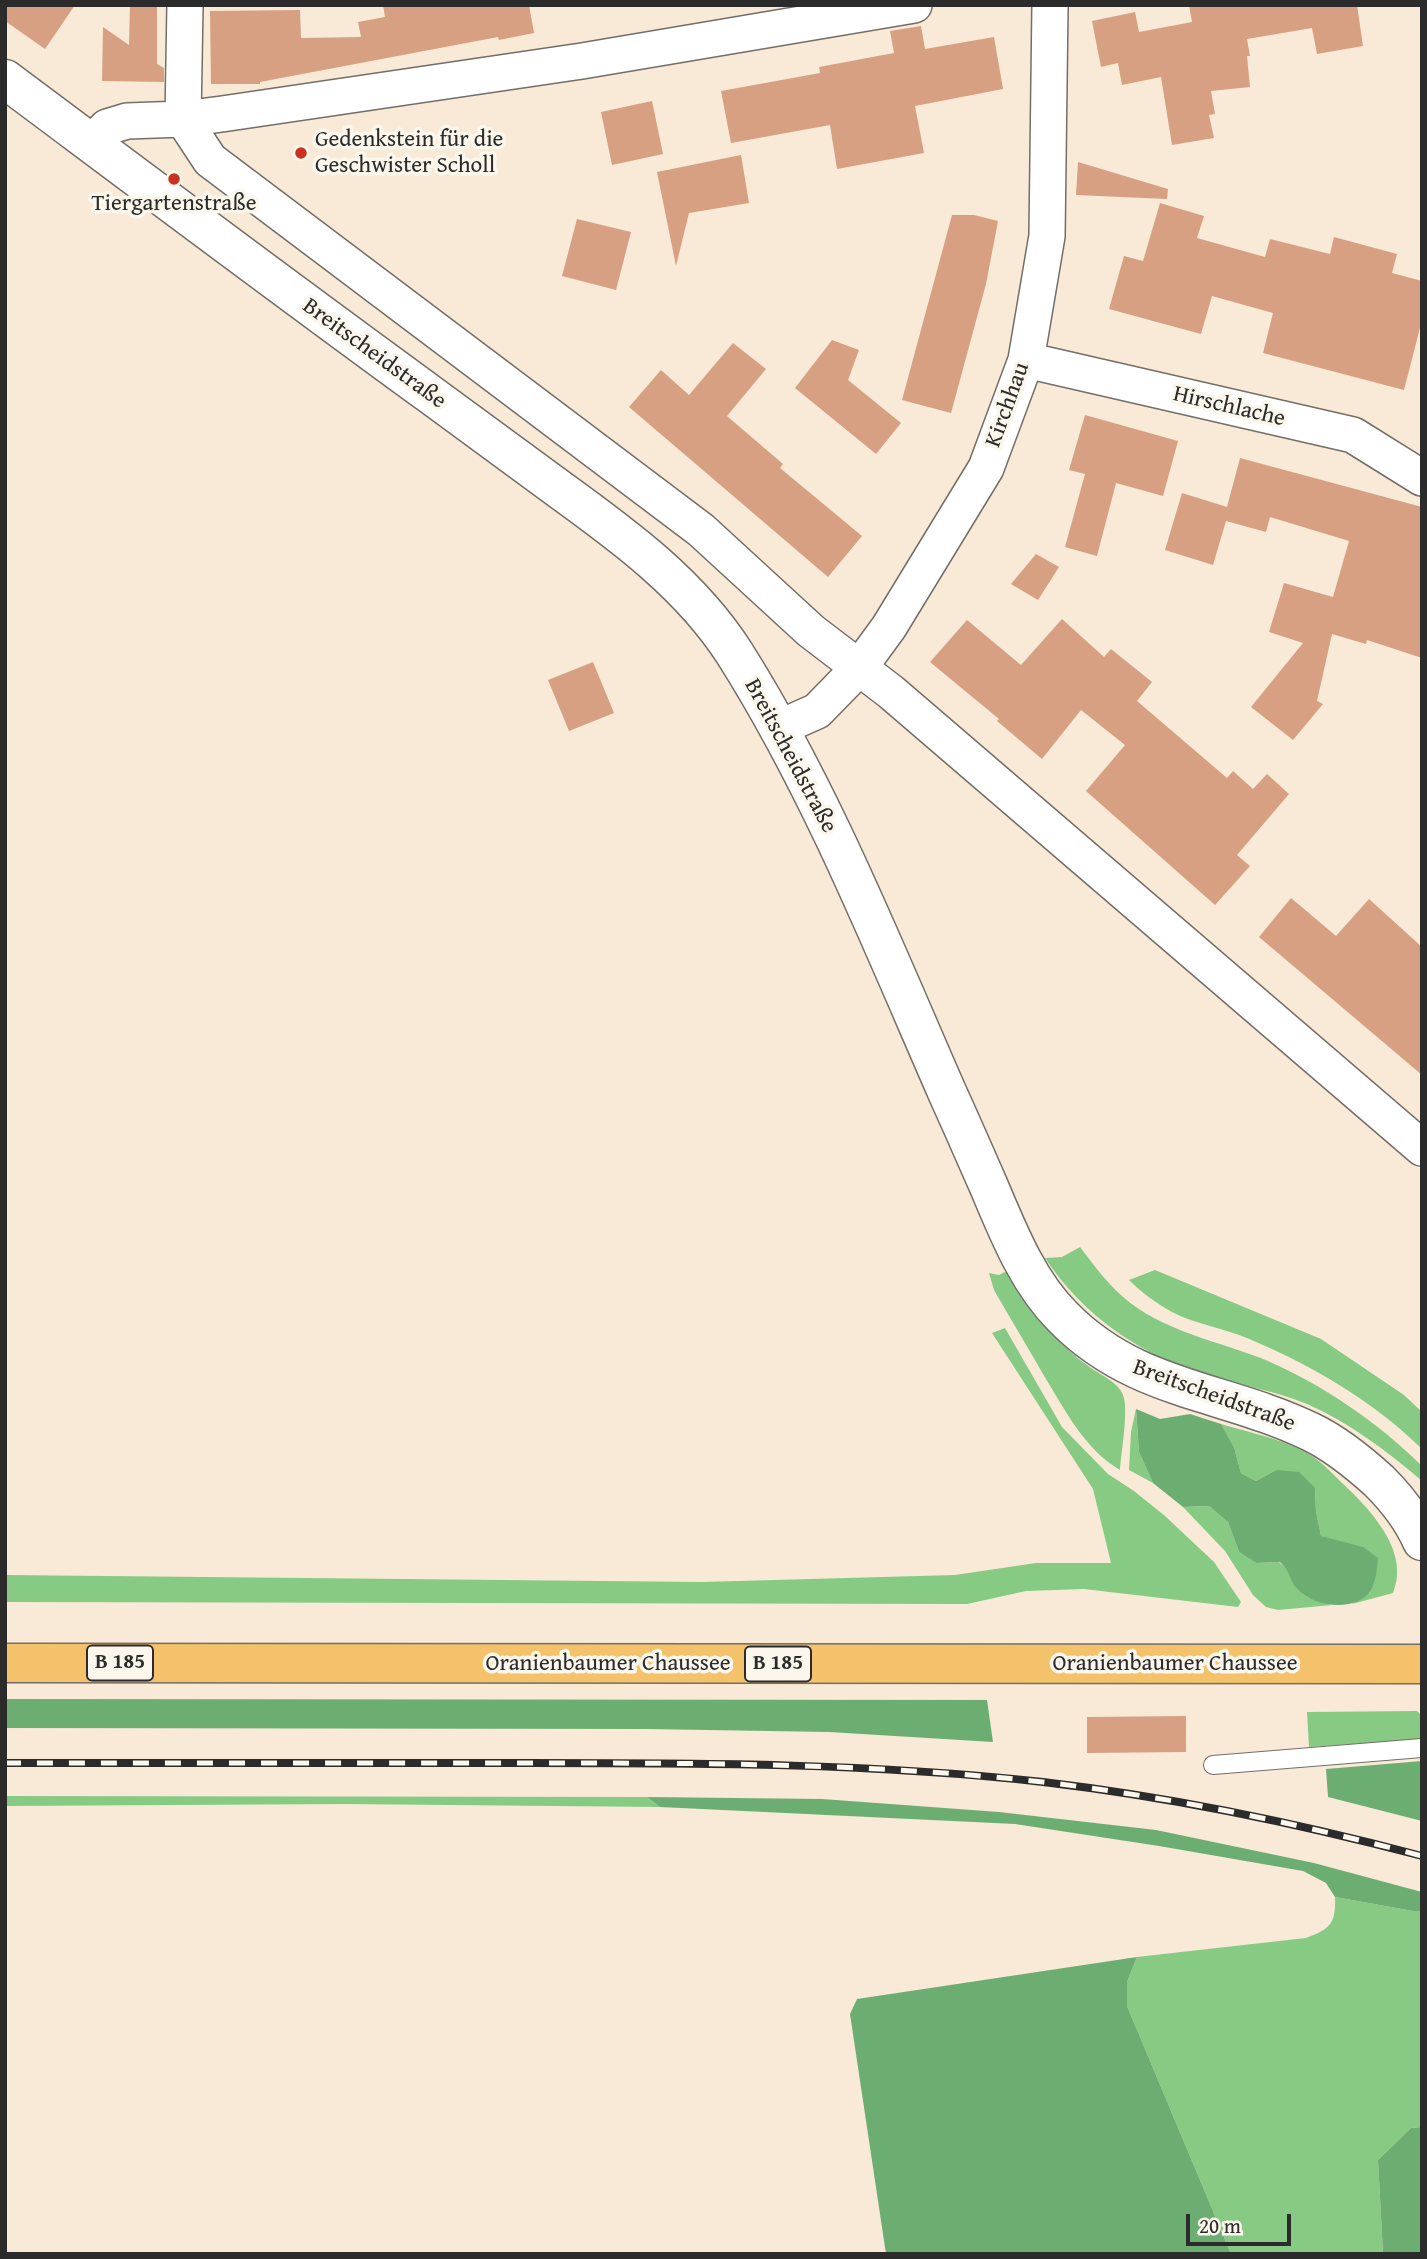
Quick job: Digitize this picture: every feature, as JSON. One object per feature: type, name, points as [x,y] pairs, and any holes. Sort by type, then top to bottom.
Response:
[{"type":"main road","name":"Oranienbaumer Chaussee","points":[[5,1663],[1422,1664]]},
{"type":"street","points":[[185,5],[183,119],[210,160],[701,530],[811,631],[900,700],[1422,1148]]},
{"type":"street","points":[[92,144],[107,127],[127,121],[183,119],[582,61],[914,5]]},
{"type":"street","name":"Kirchhau","points":[[779,728],[817,711],[859,668],[887,630],[986,468],[1026,360],[1047,236],[1050,5]]},
{"type":"street","name":"Breitscheidstraße","points":[[5,79],[616,530],[679,583],[732,648],[779,728],[847,867],[1006,1227],[1040,1290],[1063,1317],[1090,1341],[1120,1361],[1179,1387],[1277,1417],[1314,1433],[1341,1450],[1360,1464],[1398,1501],[1420,1534]]},
{"type":"street","name":"Hirschlache","points":[[1026,360],[1353,436],[1422,478]]},
{"type":"lane","points":[[1213,1765],[1422,1748]]},
{"type":"green space","points":[[1080,1247],[1116,1291],[1155,1319],[1268,1361],[1309,1381],[1350,1406],[1422,1466],[1422,1481],[1368,1438],[1307,1404],[1185,1368],[1117,1332],[1078,1299],[1045,1258],[1062,1257]]},
{"type":"green space","points":[[1009,1270],[1035,1311],[1055,1336],[1078,1358],[1121,1391],[1125,1410],[1120,1470],[1096,1451],[1076,1427],[994,1290],[989,1273],[999,1275]]},
{"type":"green space","points":[[1155,1270],[1321,1339],[1404,1395],[1422,1412],[1422,1449],[1383,1415],[1340,1385],[1247,1338],[1172,1312],[1149,1298],[1129,1280]]},
{"type":"green space","points":[[1005,1328],[1062,1427],[1108,1474],[1165,1516],[1214,1562],[1241,1602],[1238,1607],[1084,1589],[1026,1591],[967,1604],[5,1602],[5,1575],[702,1582],[955,1575],[1036,1563],[1111,1563],[1093,1489],[992,1333]]},
{"type":"green space","points":[[1136,1409],[1139,1452],[1153,1483],[1129,1470],[1131,1432]]},
{"type":"green space","points":[[1136,1409],[1160,1419],[1190,1414],[1221,1424],[1234,1447],[1241,1473],[1256,1481],[1276,1470],[1299,1472],[1315,1488],[1321,1536],[1363,1547],[1378,1558],[1371,1590],[1356,1602],[1346,1605],[1313,1600],[1297,1589],[1280,1562],[1256,1563],[1239,1552],[1228,1522],[1209,1506],[1183,1507],[1153,1483],[1139,1452]]},
{"type":"green space","points":[[1221,1424],[1293,1446],[1324,1465],[1375,1517],[1392,1546],[1397,1577],[1393,1593],[1352,1604],[1370,1592],[1337,1542],[1321,1536],[1315,1488],[1276,1470],[1256,1481],[1241,1473],[1234,1447]]},
{"type":"green space","points":[[1209,1506],[1228,1522],[1239,1552],[1256,1563],[1279,1562],[1298,1590],[1332,1605],[1278,1610],[1266,1607],[1253,1595],[1225,1551],[1183,1507]]},
{"type":"green space","points":[[5,1699],[987,1700],[993,1742],[829,1732],[646,1729],[5,1728]]},
{"type":"green space","points":[[1417,1711],[1422,1716],[1422,1739],[1309,1747],[1307,1712]]},
{"type":"green space","points":[[1422,1761],[1422,1821],[1328,1797],[1326,1769]]},
{"type":"green space","points":[[5,1796],[647,1797],[660,1807],[345,1804],[5,1806]]},
{"type":"green space","points":[[647,1797],[822,1799],[999,1812],[1156,1830],[1314,1863],[1422,1892],[1422,1911],[1335,1897],[1326,1883],[1303,1871],[1015,1824],[660,1807]]},
{"type":"green space","points":[[1335,1897],[1422,1911],[1422,2127],[1411,2128],[1378,2160],[1383,2254],[1231,2254],[1127,2006],[1127,1982],[1137,1957],[1314,1935],[1326,1928],[1333,1919]]},
{"type":"green space","points":[[1137,1957],[1127,1982],[1127,2006],[1231,2254],[886,2254],[850,2014],[857,1999]]},
{"type":"green space","points":[[1422,2127],[1422,2254],[1383,2254],[1378,2160],[1411,2128]]},
{"type":"building","points":[[5,5],[75,5],[45,49],[5,21]]},
{"type":"building","points":[[130,5],[157,5],[157,64],[164,68],[164,82],[102,81],[103,27],[129,45]]},
{"type":"building","points":[[383,5],[529,5],[534,33],[499,40],[498,37],[260,84],[211,84],[210,11],[300,10],[301,38],[361,37],[358,22],[385,17]]},
{"type":"building","points":[[1189,5],[1357,5],[1363,46],[1317,54],[1312,28],[1247,39],[1250,87],[1211,91],[1215,114],[1209,115],[1214,138],[1172,145],[1161,77],[1122,85],[1118,63],[1101,67],[1092,21],[1135,12],[1139,32],[1192,22]]},
{"type":"building","points":[[921,26],[925,49],[994,37],[1003,89],[915,106],[924,153],[837,169],[830,125],[731,143],[721,91],[820,73],[819,67],[894,53],[890,31]]},
{"type":"building","points":[[652,101],[663,154],[612,165],[601,112]]},
{"type":"building","points":[[741,155],[749,203],[689,213],[676,266],[657,172]]},
{"type":"building","points":[[1078,162],[1168,189],[1167,199],[1076,195]]},
{"type":"building","points":[[1160,203],[1204,216],[1197,238],[1265,257],[1270,239],[1330,254],[1334,237],[1397,254],[1392,273],[1422,281],[1422,320],[1404,390],[1263,353],[1273,313],[1212,296],[1201,334],[1109,309],[1124,256],[1143,261]]},
{"type":"building","points":[[952,215],[974,215],[998,221],[986,284],[951,413],[902,400]]},
{"type":"building","points":[[577,219],[631,232],[616,290],[562,276]]},
{"type":"building","points":[[832,340],[859,350],[848,380],[901,423],[876,454],[795,388]]},
{"type":"building","points":[[733,343],[766,369],[727,416],[783,464],[780,468],[862,536],[828,577],[629,407],[661,370],[689,395]]},
{"type":"building","points":[[1085,415],[1178,441],[1163,496],[1116,483],[1097,556],[1065,547],[1085,474],[1069,470]]},
{"type":"building","points":[[1240,458],[1422,507],[1422,658],[1367,640],[1366,644],[1332,634],[1317,701],[1323,704],[1293,740],[1251,707],[1303,643],[1269,632],[1284,583],[1333,597],[1349,541],[1270,517],[1266,532],[1226,521],[1213,565],[1165,550],[1182,493],[1227,507]]},
{"type":"building","points":[[1036,554],[1059,567],[1038,600],[1011,584]]},
{"type":"building","points":[[1062,619],[1104,657],[1111,649],[1152,682],[1137,701],[1227,778],[1233,771],[1253,789],[1267,774],[1289,794],[1237,855],[1250,866],[1215,905],[1086,791],[1125,745],[1081,710],[1042,759],[930,662],[967,620],[1021,665]]},
{"type":"building","points":[[593,662],[614,713],[569,731],[548,680]]},
{"type":"building","points":[[1291,898],[1336,936],[1369,899],[1422,947],[1422,1075],[1259,937]]},
{"type":"building","points":[[1186,1716],[1186,1752],[1087,1753],[1087,1717]]},
{"type":"railway","points":[[5,1763],[657,1763],[915,1771],[1043,1782],[1139,1795],[1281,1822],[1422,1856]]},
{"type":"place","name":"Gedenkstein für die Geschwister Scholl","points":[[301,153]]},
{"type":"place","name":"Tiergartenstraße","points":[[174,179]]}]
